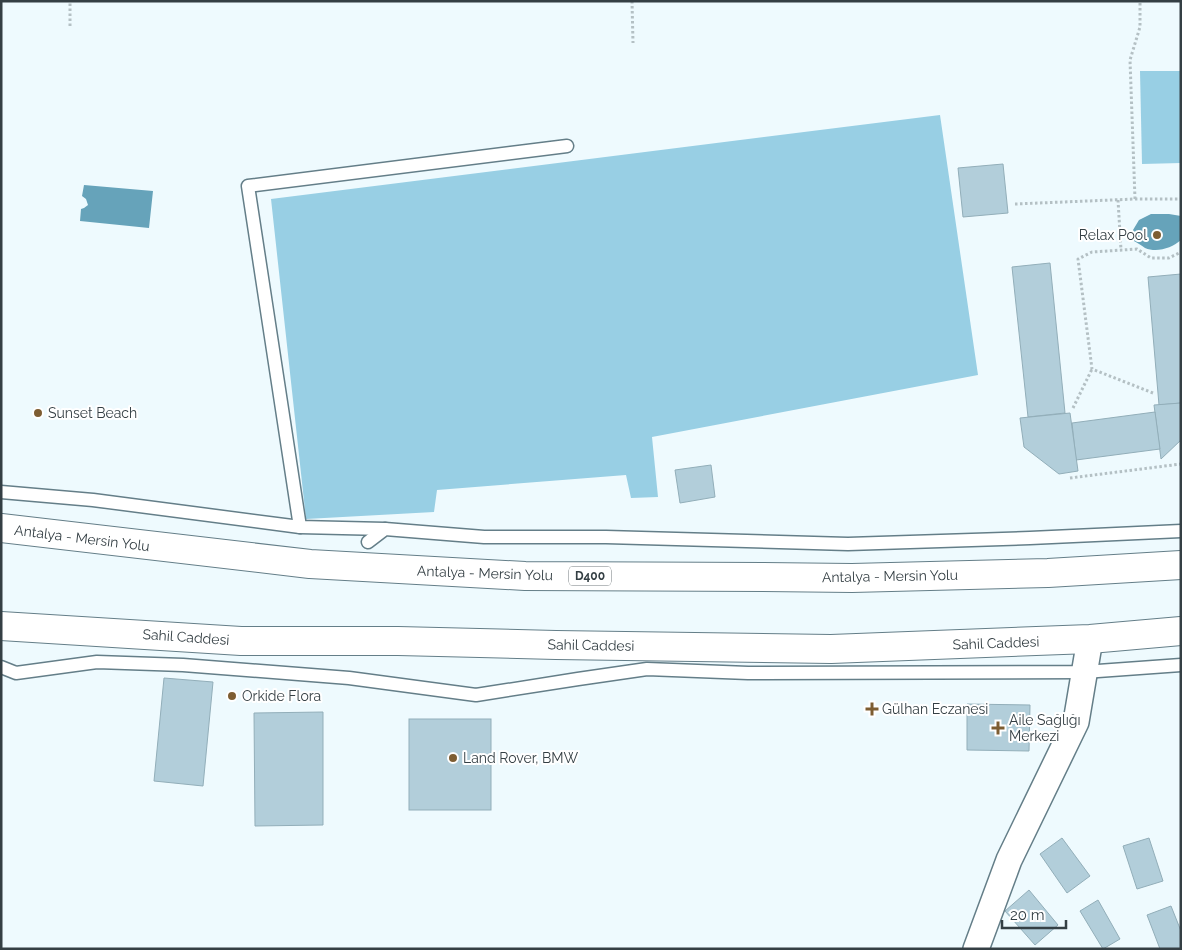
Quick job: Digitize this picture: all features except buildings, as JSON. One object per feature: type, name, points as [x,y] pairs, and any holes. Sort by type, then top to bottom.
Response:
[{"type":"highway","name":"Antalya - Mersin Yolu","points":[[1,528],[310,564],[525,576],[852,578],[1048,573],[1181,565]]},
{"type":"highway","name":"Sahil Caddesi","points":[[1,626],[241,641],[398,640],[556,645],[831,648],[1090,639],[1181,631]]},
{"type":"street","points":[[976,949],[1009,860],[1076,722],[1090,639]]},
{"type":"lane","points":[[300,527],[248,186],[568,146]]},
{"type":"lane","points":[[1,492],[93,500],[300,527],[385,529],[484,537],[606,536],[848,544],[1181,531]]},
{"type":"lane","points":[[368,542],[385,529]]},
{"type":"lane","points":[[1,667],[16,673],[97,662],[182,665],[350,678],[476,695],[647,669],[748,673],[1084,672],[1181,665]]},
{"type":"path","points":[[70,1],[70,26]]},
{"type":"path","points":[[632,1],[634,43]]},
{"type":"path","points":[[1135,199],[1130,60],[1140,27],[1140,1]]},
{"type":"path","points":[[1015,204],[1135,199],[1181,200]]},
{"type":"path","points":[[1118,200],[1121,250]]},
{"type":"path","points":[[1074,408],[1092,370],[1078,259],[1092,252],[1121,250],[1137,249],[1151,258],[1169,258],[1181,252]]},
{"type":"path","points":[[1092,370],[1153,393]]},
{"type":"path","points":[[1070,478],[1181,464]]},
{"type":"shaded area","points":[[1140,71],[1181,71],[1181,163],[1142,164]]},
{"type":"shaded area","points":[[940,115],[978,375],[652,437],[658,497],[631,498],[626,475],[437,490],[434,512],[306,519],[271,199]]},
{"type":"shaded area","points":[[84,185],[153,191],[149,228],[80,221],[81,209],[88,205],[86,199],[82,196]]},
{"type":"shaded area","name":"Relax Pool","points":[[1151,214],[1181,216],[1181,240],[1159,250],[1145,248],[1134,241],[1133,230],[1139,220]]},
{"type":"place","name":"Relax Pool","points":[[1157,235]]},
{"type":"place","name":"Sunset Beach","points":[[38,413]]},
{"type":"place","name":"Orkide Flora","points":[[232,696]]},
{"type":"place","name":"Gülhan Eczanesi","points":[[872,709]]},
{"type":"place","name":"Aile Sağlığı Merkezi","points":[[998,728]]},
{"type":"place","name":"Land Rover, BMW","points":[[453,758]]}]
